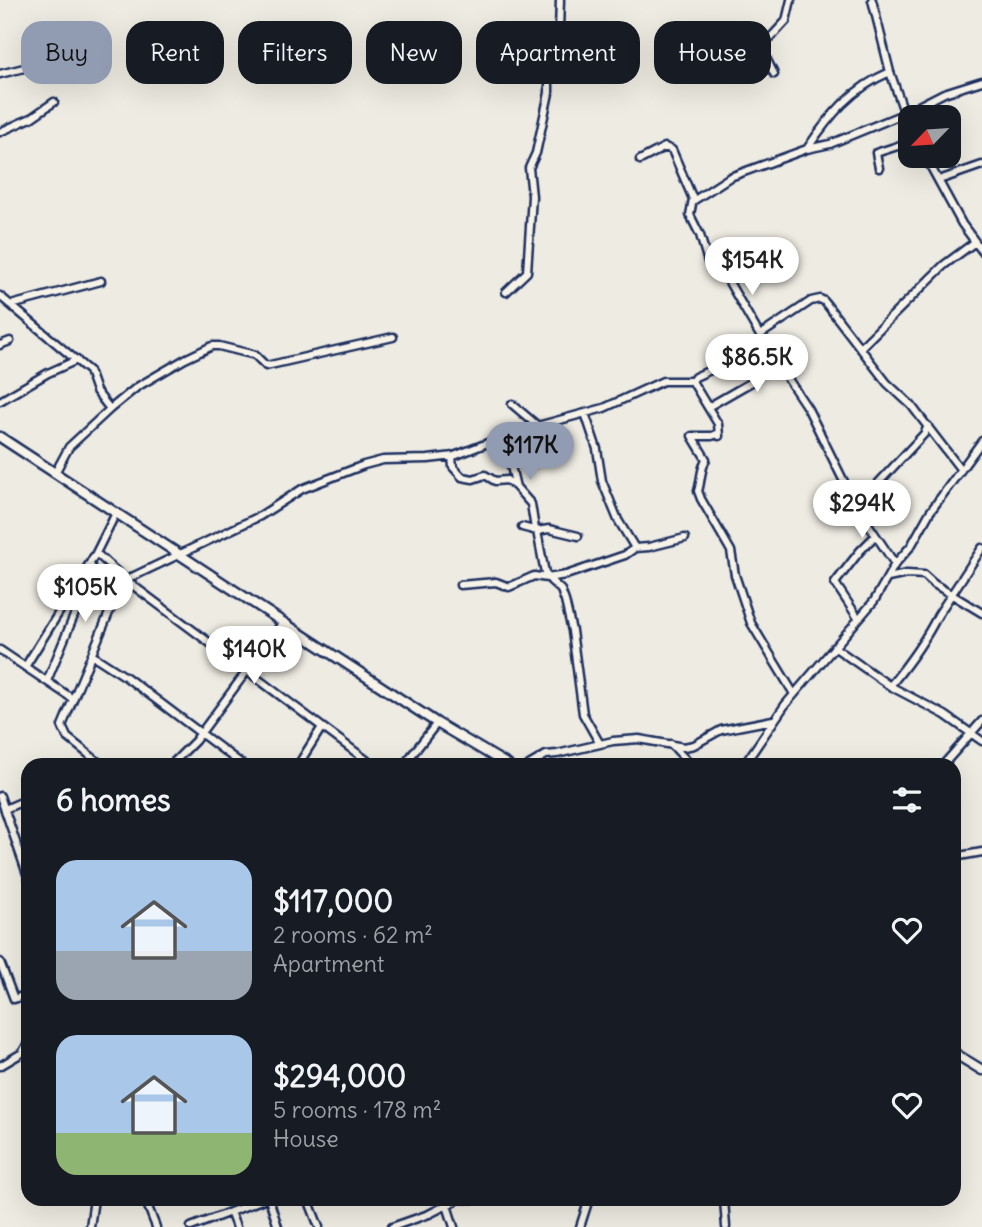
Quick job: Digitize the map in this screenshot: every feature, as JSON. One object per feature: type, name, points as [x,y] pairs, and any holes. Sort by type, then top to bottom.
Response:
[{"type":"main road","points":[[0,437],[437,723],[496,758]]},
{"type":"main road","points":[[961,1056],[982,1070]]},
{"type":"street","points":[[506,292],[527,272],[532,196],[530,168],[536,153],[549,93],[549,63],[559,30],[559,0]]},
{"type":"street","points":[[774,74],[761,48],[786,21],[791,0]]},
{"type":"street","points":[[872,0],[900,105]]},
{"type":"street","points":[[0,74],[21,69]]},
{"type":"street","points":[[807,149],[845,100],[870,81],[890,72]]},
{"type":"street","points":[[921,105],[944,93],[982,81]]},
{"type":"street","points":[[0,132],[31,118],[54,102]]},
{"type":"street","points":[[693,201],[730,177],[807,149],[830,144],[898,116]]},
{"type":"street","points":[[879,168],[876,153],[898,146]]},
{"type":"street","points":[[640,160],[664,147],[670,148],[693,201],[690,215],[700,235],[706,258],[712,267],[726,277],[766,346],[808,409],[854,502],[895,564]]},
{"type":"street","points":[[939,180],[982,165]]},
{"type":"street","points":[[932,168],[962,224],[982,251]]},
{"type":"street","points":[[860,347],[943,265],[975,242]]},
{"type":"street","points":[[11,305],[101,281]]},
{"type":"street","points":[[0,296],[90,372],[95,390],[110,409]]},
{"type":"street","points":[[760,335],[811,301],[824,301],[887,383],[911,405],[961,470]]},
{"type":"street","points":[[55,473],[69,447],[110,409],[142,384],[214,346],[255,355],[265,366],[393,337]]},
{"type":"street","points":[[0,345],[10,341]]},
{"type":"street","points":[[708,407],[755,380],[745,358],[766,346]]},
{"type":"street","points":[[0,401],[48,373],[77,360]]},
{"type":"street","points":[[93,758],[67,737],[63,730],[64,722],[111,608],[127,581],[260,516],[298,491],[364,465],[383,460],[452,457],[519,431],[613,404],[663,381],[692,381],[715,368]]},
{"type":"street","points":[[692,381],[719,426],[719,436],[692,436],[706,459],[702,466],[698,491],[731,551],[735,575],[751,623],[794,694]]},
{"type":"street","points":[[512,404],[539,427]]},
{"type":"street","points":[[585,413],[597,449],[602,481],[618,520],[635,548]]},
{"type":"street","points":[[854,502],[869,493],[924,434],[928,426]]},
{"type":"street","points":[[504,437],[516,486]]},
{"type":"street","points":[[749,758],[773,720],[874,601],[930,512],[982,441]]},
{"type":"street","points":[[452,457],[453,467],[462,477],[473,480],[485,475],[495,481],[507,480],[531,503],[547,578],[563,592],[572,631],[580,706],[600,744]]},
{"type":"street","points":[[47,681],[116,513]]},
{"type":"street","points":[[522,527],[549,529],[578,536]]},
{"type":"street","points":[[859,618],[835,583],[875,536]]},
{"type":"street","points":[[460,585],[496,582],[509,587],[534,576],[547,578],[566,575],[625,555],[635,548],[685,538]]},
{"type":"street","points":[[890,686],[915,655],[982,548]]},
{"type":"street","points":[[97,554],[127,581],[364,758]]},
{"type":"street","points":[[25,667],[97,554]]},
{"type":"street","points":[[888,578],[907,574],[923,575],[982,613]]},
{"type":"street","points":[[178,758],[191,745],[283,622]]},
{"type":"street","points":[[834,647],[890,686],[923,702],[982,741]]},
{"type":"street","points":[[0,650],[73,699]]},
{"type":"street","points":[[92,654],[234,758]]},
{"type":"street","points":[[541,758],[613,741],[639,740],[684,747],[694,745],[721,730],[773,720]]},
{"type":"street","points":[[949,758],[982,721]]},
{"type":"street","points":[[410,758],[437,723]]},
{"type":"street","points":[[302,758],[322,727]]},
{"type":"street","points":[[670,743],[684,758]]},
{"type":"street","points":[[0,796],[21,852]]},
{"type":"street","points":[[5,809],[21,802]]},
{"type":"street","points":[[0,824],[9,822]]},
{"type":"street","points":[[961,856],[982,852]]},
{"type":"street","points":[[0,962],[13,999],[21,996]]},
{"type":"street","points":[[0,1066],[21,1054]]},
{"type":"street","points":[[90,1227],[93,1206]]},
{"type":"street","points":[[148,1206],[156,1227]]},
{"type":"street","points":[[191,1227],[247,1206]]},
{"type":"street","points":[[269,1206],[278,1227]]},
{"type":"street","points":[[311,1206],[319,1227]]},
{"type":"street","points":[[392,1227],[437,1206]]},
{"type":"street","points":[[447,1206],[454,1227]]},
{"type":"street","points":[[580,1227],[587,1206]]},
{"type":"street","points":[[724,1206],[726,1227]]},
{"type":"street","points":[[230,1212],[236,1227]]}]
